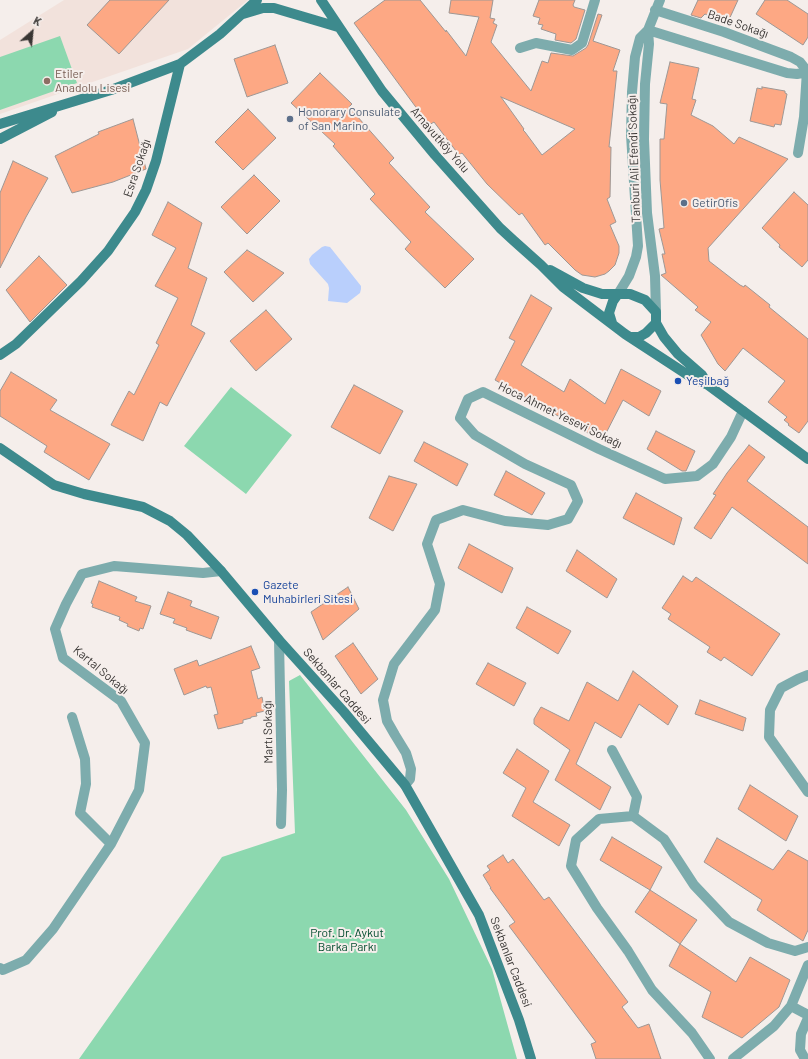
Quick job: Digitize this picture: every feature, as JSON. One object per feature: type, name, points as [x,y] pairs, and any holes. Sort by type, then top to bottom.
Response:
[{"type":"main road","points":[[0,124],[111,90],[180,64],[220,34],[257,0]]},
{"type":"main road","name":"Arnavutköy Yolu","points":[[321,0],[382,91],[435,155],[500,228],[541,265]]},
{"type":"main road","points":[[243,14],[263,8],[274,8],[338,27]]},
{"type":"main road","name":"Esra Sokağı","points":[[0,355],[16,344],[81,281],[108,251],[135,212],[146,190],[156,161],[180,64]]},
{"type":"main road","points":[[0,140],[75,100]]},
{"type":"main road","points":[[541,265],[583,288],[602,294],[630,294],[645,300],[656,312],[656,323],[664,337],[674,349],[702,375],[708,385]]},
{"type":"main road","points":[[541,265],[563,287],[631,337],[694,379],[708,385],[808,459]]},
{"type":"main road","points":[[612,323],[610,313],[618,294]]},
{"type":"main road","points":[[631,337],[639,337],[646,333],[656,323]]},
{"type":"main road","name":"Sekbanlar Caddesi","points":[[0,448],[54,485],[84,494],[143,507],[170,521],[188,535],[221,570],[405,785],[479,915],[520,1020],[531,1059]]},
{"type":"street","points":[[520,48],[536,43],[572,50],[582,43],[595,0]]},
{"type":"street","name":"Tanburi Ali Efendi Sokağı","points":[[656,312],[655,276],[647,213],[644,139],[645,84],[649,44],[648,30],[660,0]]},
{"type":"street","name":"Bade Sokağı","points":[[655,10],[724,32],[791,57],[800,62],[808,71]]},
{"type":"street","points":[[648,30],[787,73],[796,74],[808,71],[804,117],[798,153]]},
{"type":"street","name":"Tanburi Ali Efendi Sokağı","points":[[618,294],[629,276],[636,257],[638,246],[631,135],[632,92],[635,57],[640,38],[648,30]]},
{"type":"street","name":"Hoca Ahmet Yesevi Sokağı","points":[[405,785],[410,779],[411,769],[406,753],[395,736],[388,721],[383,700],[394,664],[435,610],[440,584],[427,544],[436,520],[464,510],[505,521],[548,525],[568,519],[578,501],[571,485],[525,464],[475,435],[460,418],[468,399],[483,392],[599,450],[665,479],[697,476],[713,464],[731,437],[743,411]]},
{"type":"street","name":"Kartal Sokağı","points":[[0,968],[3,970],[26,960],[54,929],[111,844],[139,790],[145,743],[121,701],[63,658],[56,629],[60,616],[82,574],[114,566],[204,573],[221,570]]},
{"type":"street","name":"Martı Sokağı","points":[[280,640],[282,790],[280,824]]},
{"type":"street","points":[[808,675],[781,688],[770,710],[769,737],[808,792]]},
{"type":"street","points":[[72,717],[85,759],[86,784],[80,813],[111,844]]},
{"type":"street","points":[[612,750],[638,797],[633,816]]},
{"type":"street","points":[[710,1059],[692,1033],[652,990],[628,951],[597,908],[571,866],[576,840],[599,819],[633,816],[664,839],[694,885],[729,922],[768,943],[795,951],[808,947]]},
{"type":"street","points":[[733,1059],[774,1026],[791,1006],[808,965]]},
{"type":"street","points":[[791,1006],[808,1016],[801,1034],[800,1050],[805,1059]]},
{"type":"shaded area","name":"Etiler Anadolu Lisesi","points":[[64,0],[248,0],[188,49],[0,114],[0,40]]},
{"type":"green space","points":[[60,36],[77,83],[0,110],[0,57]]},
{"type":"green space","points":[[231,387],[292,435],[246,494],[184,446]]},
{"type":"green space","name":"Prof. Dr. Aykut Barka Parkı","points":[[300,675],[406,810],[449,879],[492,969],[517,1059],[79,1059],[222,857],[295,833],[289,681]]},
{"type":"water","points":[[325,246],[330,247],[361,286],[360,293],[347,303],[328,301],[328,284],[310,264],[309,259],[312,255]]},
{"type":"building","points":[[110,0],[169,0],[119,54],[87,25]]},
{"type":"building","points":[[385,0],[420,0],[466,56],[479,17],[449,13],[451,0],[493,0],[490,18],[495,19],[493,23],[497,25],[491,42],[531,91],[542,61],[548,63],[551,53],[573,56],[586,48],[598,14],[602,15],[593,41],[620,50],[613,71],[617,71],[609,147],[611,147],[610,197],[607,199],[616,222],[610,225],[619,246],[619,253],[615,265],[605,274],[595,277],[582,275],[548,243],[545,245],[522,213],[519,215],[487,184],[462,153],[459,155],[434,122],[429,125],[354,23]],"holes":[[[501,97],[575,129],[542,155]]]},
{"type":"building","points":[[539,0],[575,0],[573,5],[574,7],[585,10],[576,39],[571,43],[555,40],[556,34],[541,29],[543,25],[538,24],[540,18],[533,16]]},
{"type":"building","points":[[698,0],[738,0],[727,24],[705,14],[701,18],[691,15]]},
{"type":"building","points":[[765,0],[787,0],[808,14],[808,37],[803,45],[756,14]]},
{"type":"building","points":[[275,45],[288,83],[247,97],[234,59]]},
{"type":"building","points":[[670,62],[699,68],[692,99],[696,100],[691,115],[713,126],[734,144],[739,137],[788,159],[708,248],[709,261],[740,285],[744,287],[745,285],[808,339],[808,421],[799,433],[784,420],[787,417],[768,402],[785,381],[743,348],[725,371],[718,364],[701,335],[711,322],[695,310],[698,307],[661,275],[666,273],[662,254],[665,254],[659,229],[664,228],[660,180],[660,139],[664,139],[667,104],[660,103]]},
{"type":"building","points":[[320,73],[352,104],[349,107],[394,158],[389,163],[430,207],[425,212],[474,259],[445,288],[405,249],[411,242],[370,199],[375,194],[333,146],[335,144],[291,103]]},
{"type":"building","points":[[762,87],[785,91],[787,94],[781,125],[775,124],[774,127],[750,121],[757,88],[762,89]]},
{"type":"building","points":[[248,109],[276,138],[243,170],[215,142]]},
{"type":"building","points":[[133,119],[146,169],[113,182],[72,193],[55,156],[99,134],[98,132]]},
{"type":"building","points":[[13,161],[48,178],[0,268],[0,193]]},
{"type":"building","points":[[254,175],[280,201],[247,234],[221,207]]},
{"type":"building","points":[[794,192],[808,205],[808,260],[802,267],[779,247],[780,245],[762,228]]},
{"type":"building","points":[[168,202],[202,223],[188,268],[207,278],[191,325],[205,333],[167,406],[160,402],[143,441],[111,425],[129,391],[134,395],[159,345],[156,343],[178,298],[155,286],[176,248],[152,235]]},
{"type":"building","points":[[247,250],[284,273],[253,302],[224,272]]},
{"type":"building","points":[[39,256],[67,285],[30,322],[6,290]]},
{"type":"building","points":[[531,295],[552,308],[521,365],[564,392],[570,379],[605,404],[621,369],[661,391],[649,416],[623,400],[602,441],[495,380],[515,341],[509,338]]},
{"type":"building","points":[[266,310],[292,339],[256,371],[230,341]]},
{"type":"building","points":[[11,372],[57,400],[50,410],[110,444],[89,480],[44,452],[47,446],[0,416],[0,391]]},
{"type":"building","points":[[354,385],[403,411],[380,454],[331,427]]},
{"type":"building","points":[[656,431],[695,451],[686,471],[682,471],[647,449]]},
{"type":"building","points":[[424,442],[468,464],[457,486],[414,461]]},
{"type":"building","points":[[749,445],[765,457],[747,481],[808,527],[808,564],[732,507],[711,539],[694,528],[716,495],[713,494]]},
{"type":"building","points":[[506,471],[545,493],[532,515],[494,495]]},
{"type":"building","points":[[389,476],[417,484],[393,531],[369,518]]},
{"type":"building","points":[[636,493],[682,518],[674,545],[623,518]]},
{"type":"building","points":[[469,544],[513,568],[502,593],[458,568]]},
{"type":"building","points":[[577,550],[617,579],[607,598],[566,571]]},
{"type":"building","points":[[683,576],[692,582],[696,577],[780,634],[752,676],[724,657],[721,661],[707,652],[710,647],[668,619],[671,614],[662,608]]},
{"type":"building","points":[[99,581],[137,597],[135,601],[151,606],[143,629],[140,628],[139,631],[127,626],[128,624],[119,620],[120,617],[92,607],[93,604],[91,603]]},
{"type":"building","points":[[348,587],[359,609],[323,640],[311,612]]},
{"type":"building","points":[[168,592],[192,601],[190,606],[219,617],[211,639],[186,630],[187,628],[173,623],[175,619],[160,614]]},
{"type":"building","points":[[527,607],[571,631],[558,654],[516,628]]},
{"type":"building","points":[[353,643],[378,679],[361,694],[335,656]]},
{"type":"building","points":[[251,646],[260,668],[251,671],[258,699],[262,697],[265,711],[256,713],[257,716],[243,720],[243,723],[218,729],[214,715],[218,714],[211,687],[207,688],[206,686],[184,695],[174,669],[197,660],[199,666]]},
{"type":"building","points":[[488,663],[526,683],[514,706],[476,684]]},
{"type":"building","points":[[633,671],[678,706],[668,725],[639,704],[621,738],[595,722],[576,764],[611,787],[600,810],[555,780],[570,750],[534,724],[534,719],[541,707],[569,721],[587,682],[618,701]]},
{"type":"building","points":[[700,700],[746,718],[743,731],[695,714]]},
{"type":"building","points":[[517,749],[549,771],[533,802],[570,825],[559,846],[512,816],[526,788],[503,773]]},
{"type":"building","points":[[750,785],[798,816],[786,841],[738,809]]},
{"type":"building","points":[[612,837],[662,867],[650,890],[600,860]]},
{"type":"building","points":[[717,838],[773,870],[788,850],[808,861],[808,930],[803,941],[757,910],[762,900],[704,862]]},
{"type":"building","points":[[503,855],[508,863],[513,859],[544,900],[549,897],[628,1002],[622,1007],[638,1028],[649,1024],[661,1059],[596,1059],[591,1044],[596,1042],[509,926],[515,922],[490,888],[483,875],[490,870],[487,866]]},
{"type":"building","points":[[650,890],[697,920],[680,944],[635,912]]},
{"type":"building","points":[[680,944],[736,982],[750,957],[790,980],[779,1007],[742,1038],[702,1017],[711,992],[669,966]]},
{"type":"place","name":"Etiler Anadolu Lisesi","points":[[47,81]]},
{"type":"place","name":"Honorary Consulate of San Marino","points":[[290,119]]},
{"type":"place","name":"GetirOfis","points":[[684,203]]},
{"type":"place","name":"Yeşilbağ","points":[[678,381]]},
{"type":"place","name":"Gazete Muhabirleri Sitesi","points":[[255,592]]}]
